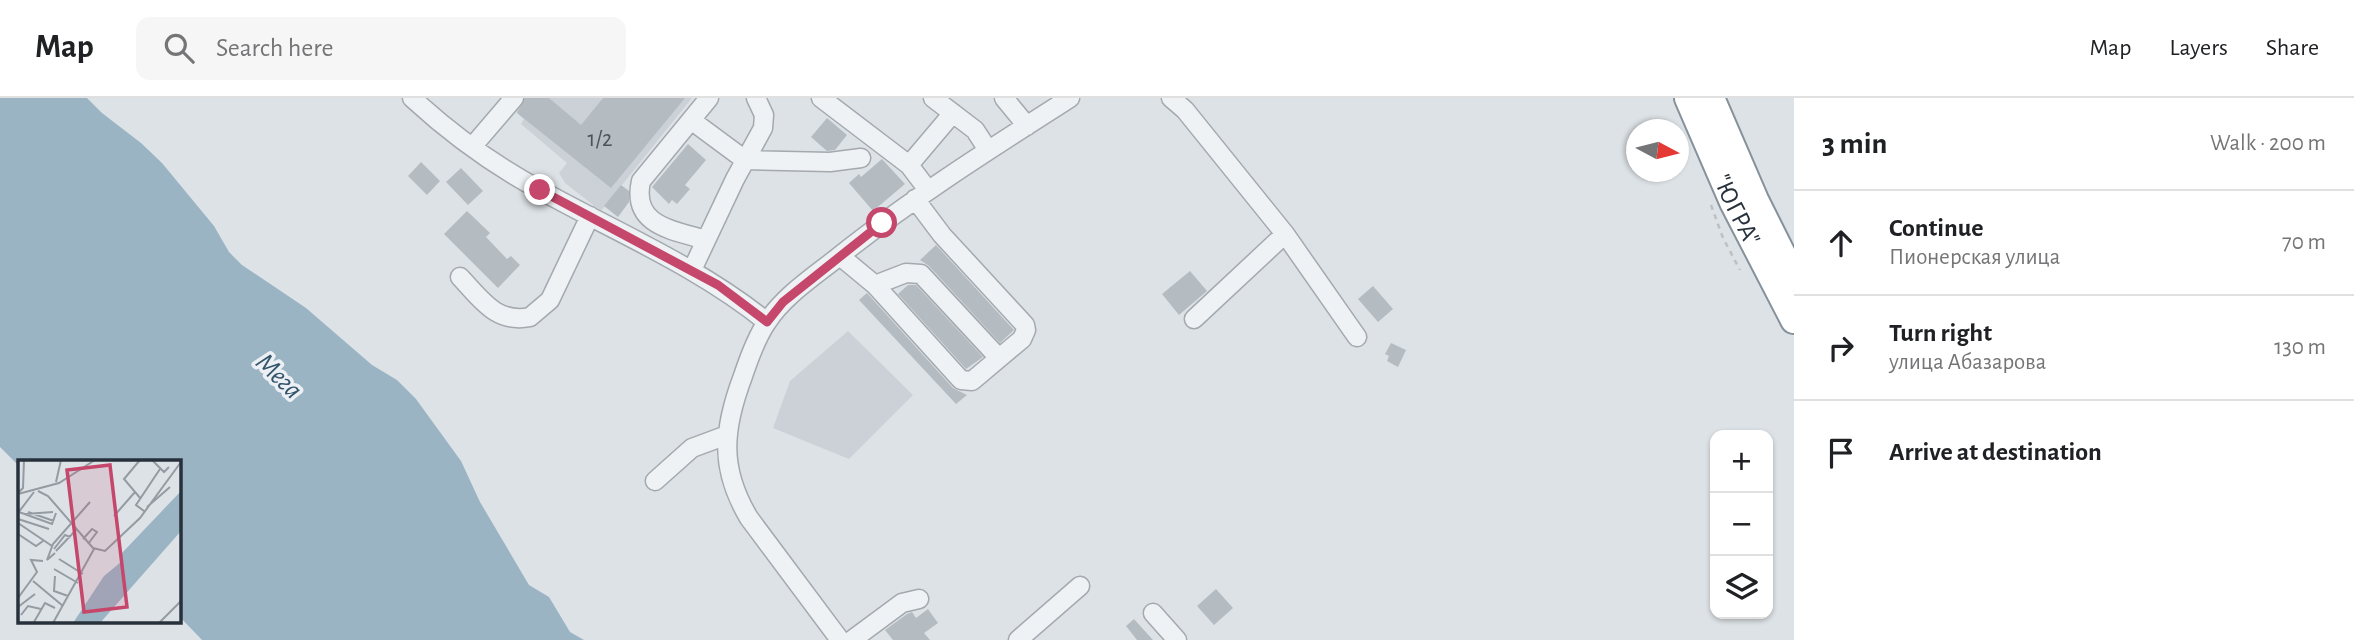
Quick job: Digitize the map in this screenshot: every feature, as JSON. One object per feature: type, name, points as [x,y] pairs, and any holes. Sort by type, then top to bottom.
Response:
[{"type":"highway","name":"\"ЮГРА\"","points":[[1688,98],[1733,202],[1794,320]]},
{"type":"highway","name":"\"ЮГРА\"","points":[[1714,104],[1755,200],[1794,278]]},
{"type":"street","points":[[412,98],[472,147],[508,172],[718,285],[767,322]]},
{"type":"street","points":[[472,147],[514,98]]},
{"type":"street","points":[[706,240],[671,229],[648,218],[640,207],[641,181],[709,98]]},
{"type":"street","points":[[691,270],[763,128],[765,120],[756,98]]},
{"type":"street","points":[[933,98],[975,130],[988,150]]},
{"type":"street","points":[[1004,98],[1027,125]]},
{"type":"street","points":[[840,640],[762,536],[738,499],[728,465],[727,435],[734,397],[756,342],[783,302],[840,256],[922,195],[1070,98]]},
{"type":"street","points":[[1171,98],[1185,110],[1285,234],[1357,337]]},
{"type":"street","points":[[830,101],[909,165],[942,235],[1025,325],[1025,336],[972,381],[961,380],[875,285],[840,256]]},
{"type":"street","points":[[909,165],[953,113]]},
{"type":"street","points":[[691,120],[745,160],[830,162],[861,159]]},
{"type":"street","points":[[460,277],[494,313],[518,318],[530,317],[550,300],[590,216]]},
{"type":"street","points":[[1194,319],[1285,234]]},
{"type":"street","points":[[875,285],[906,272],[921,274],[999,358]]},
{"type":"street","points":[[655,481],[692,448],[727,435]]},
{"type":"street","points":[[1018,640],[1080,586]]},
{"type":"street","points":[[852,640],[902,603],[919,599]]},
{"type":"street","points":[[1153,613],[1177,640]]},
{"type":"shaded area","points":[[500,98],[692,98],[601,211],[565,183],[559,173],[567,163],[521,124],[524,119]]},
{"type":"shaded area","points":[[848,331],[913,395],[849,459],[773,428],[790,381]]},
{"type":"water","name":"Мега","points":[[0,98],[87,98],[162,163],[214,226],[229,252],[242,265],[306,308],[372,365],[397,380],[416,399],[461,461],[480,502],[529,585],[549,597],[570,632],[584,640],[202,640],[180,617],[180,460],[18,460],[18,465],[0,447]]},
{"type":"building","points":[[525,98],[549,98],[581,125],[603,98],[685,98],[611,188],[517,113]]},
{"type":"building","points":[[827,118],[847,135],[835,150],[827,151],[811,137]]},
{"type":"building","points":[[688,144],[706,160],[685,185],[690,189],[677,204],[672,200],[669,204],[652,187]]},
{"type":"building","points":[[882,159],[905,184],[873,211],[849,183],[859,174],[861,177]]},
{"type":"building","points":[[421,162],[440,181],[427,195],[408,176]]},
{"type":"building","points":[[461,168],[483,191],[468,205],[446,182]]},
{"type":"building","points":[[621,185],[629,191],[629,202],[618,217],[604,206]]},
{"type":"building","points":[[467,211],[490,233],[486,237],[507,259],[511,256],[520,265],[498,288],[444,234]]},
{"type":"building","points":[[936,245],[1014,330],[1000,343],[929,266],[920,260]]},
{"type":"building","points":[[1190,271],[1207,291],[1179,315],[1162,294]]},
{"type":"building","points":[[908,285],[916,285],[983,357],[966,369],[898,294]]},
{"type":"building","points":[[1373,286],[1393,309],[1378,322],[1358,299]]},
{"type":"building","points":[[867,293],[953,388],[967,395],[956,404],[859,300]]},
{"type":"building","points":[[1391,343],[1406,350],[1398,367],[1387,361],[1389,356],[1385,354]]},
{"type":"building","points":[[1216,589],[1233,608],[1214,625],[1197,606]]},
{"type":"building","points":[[928,609],[938,623],[924,633],[930,640],[893,640],[885,630],[907,614],[912,612],[916,618]]},
{"type":"building","points":[[1134,619],[1153,640],[1137,640],[1126,626]]},
{"type":"route","points":[[540,190],[718,285],[767,322],[783,302],[882,223]]}]
